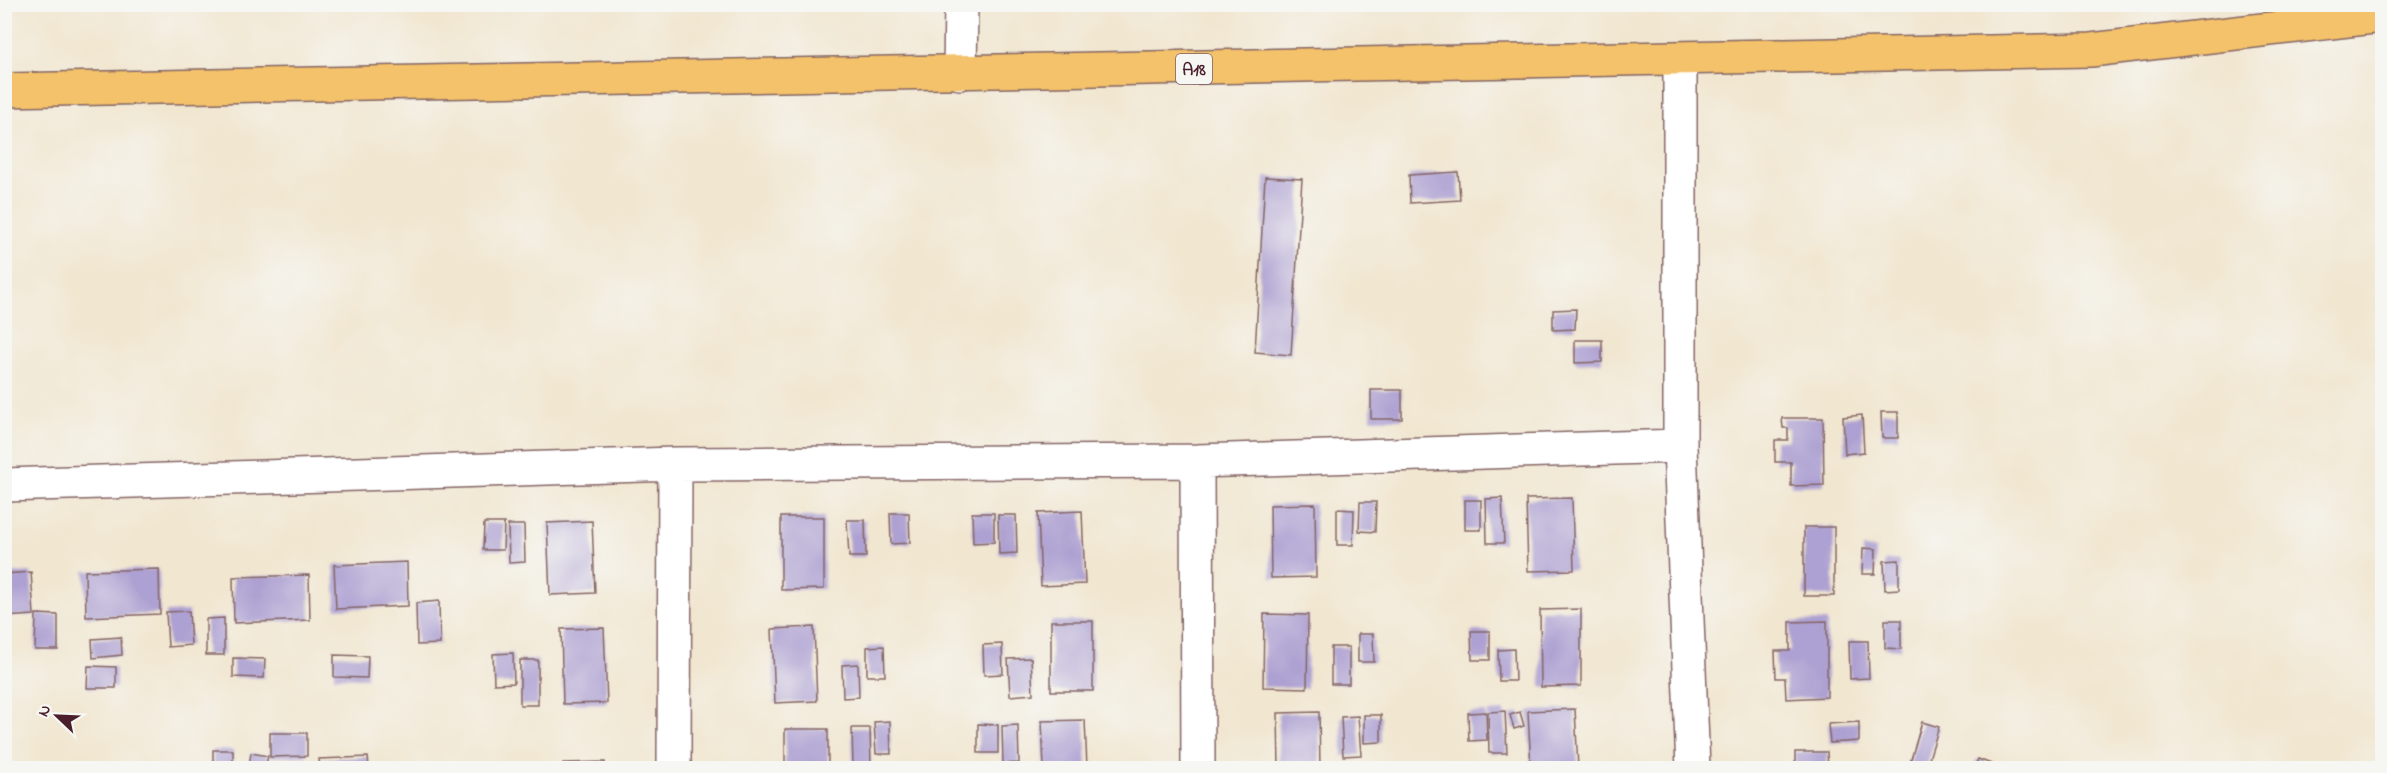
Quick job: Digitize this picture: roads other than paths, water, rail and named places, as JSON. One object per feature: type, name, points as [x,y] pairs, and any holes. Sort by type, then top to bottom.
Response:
[{"type":"highway","name":"A18","points":[[4,90],[2091,50],[2382,16]]},
{"type":"street","points":[[960,73],[961,4]]},
{"type":"street","points":[[1680,59],[1680,446],[1693,768]]},
{"type":"street","points":[[4,485],[675,464],[1197,461],[1680,446]]},
{"type":"street","points":[[1197,461],[1198,768]]},
{"type":"street","points":[[674,768],[675,464]]}]
